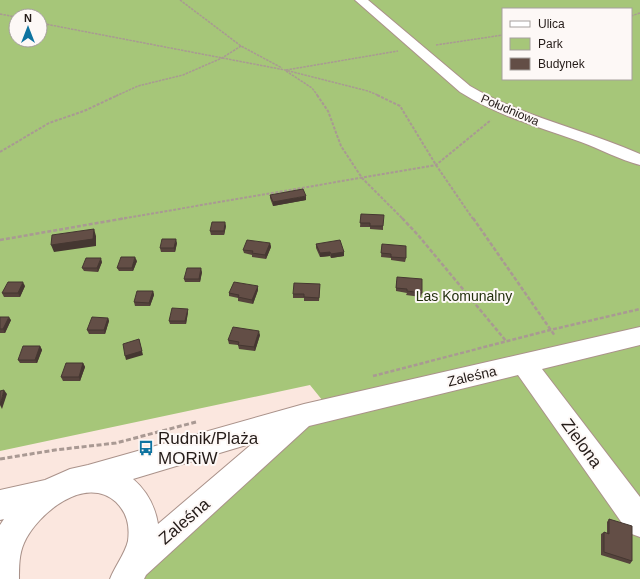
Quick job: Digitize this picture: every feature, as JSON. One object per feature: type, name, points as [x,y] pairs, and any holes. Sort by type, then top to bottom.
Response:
[{"type":"street","name":"Południowa","points":[[361,0],[465,89],[480,99],[505,111],[582,137],[640,160]]},
{"type":"street","name":"Zaleśna","points":[[0,505],[47,493],[67,484],[304,416],[640,336]]},
{"type":"street","name":"Zielona","points":[[524,364],[640,522]]},
{"type":"street","name":"Zaleśna","points":[[131,571],[304,416]]},
{"type":"street","name":"Zaleśna","points":[[88,479],[107,481],[118,486],[124,489],[136,502],[143,520],[143,541],[131,571]]},
{"type":"street","name":"Zaleśna","points":[[2,578],[3,554],[12,531],[27,510],[47,493]]},
{"type":"path","points":[[180,0],[241,46],[285,70],[312,88],[328,110],[341,146],[362,178],[418,235],[506,342]]},
{"type":"path","points":[[48,25],[285,70],[368,92],[400,106],[436,165],[541,318],[569,353]]},
{"type":"path","points":[[285,70],[417,47],[502,35]]},
{"type":"path","points":[[0,152],[50,123],[138,86],[183,75],[222,58],[241,46]]},
{"type":"path","points":[[0,240],[436,165],[493,118],[505,111]]},
{"type":"green space","name":"Las Komunalny","points":[[0,0],[640,0],[640,579],[140,579],[327,406],[310,385],[0,451]]},
{"type":"building","points":[[303,189],[306,196],[273,202],[270,195]]},
{"type":"building","points":[[361,214],[384,215],[383,226],[370,226],[370,223],[360,223]]},
{"type":"building","points":[[212,222],[225,222],[224,231],[210,231]]},
{"type":"building","points":[[94,229],[93,239],[51,245],[52,235]]},
{"type":"building","points":[[162,239],[176,239],[174,248],[160,248]]},
{"type":"building","points":[[247,240],[270,243],[265,255],[252,253],[253,251],[243,250]]},
{"type":"building","points":[[340,240],[344,252],[331,254],[330,252],[320,253],[316,244]]},
{"type":"building","points":[[382,244],[406,246],[406,258],[391,257],[391,254],[381,253]]},
{"type":"building","points":[[121,257],[135,257],[132,268],[117,268]]},
{"type":"building","points":[[86,258],[101,258],[97,268],[82,268]]},
{"type":"building","points":[[187,268],[201,268],[199,279],[184,279]]},
{"type":"building","points":[[397,277],[422,279],[422,293],[396,288]]},
{"type":"building","points":[[8,282],[23,282],[18,293],[2,293]]},
{"type":"building","points":[[234,282],[258,286],[252,300],[238,297],[239,295],[229,293]]},
{"type":"building","points":[[294,283],[320,284],[319,298],[304,297],[304,294],[293,294]]},
{"type":"building","points":[[137,291],[153,291],[149,303],[134,302]]},
{"type":"building","points":[[172,308],[188,309],[185,321],[169,321]]},
{"type":"building","points":[[0,317],[9,317],[3,329],[0,329]]},
{"type":"building","points":[[92,317],[108,318],[104,330],[87,330]]},
{"type":"building","points":[[233,327],[259,331],[254,347],[238,345],[239,342],[228,340]]},
{"type":"building","points":[[139,339],[142,351],[125,356],[123,344]]},
{"type":"building","points":[[23,346],[40,346],[35,360],[18,360]]},
{"type":"building","points":[[66,363],[83,363],[79,377],[61,377]]},
{"type":"building","points":[[4,390],[0,405],[0,391]]},
{"type":"building","points":[[609,519],[632,526],[632,561],[604,552],[604,532],[609,534]]},
{"type":"place","name":"Rudnik/Plaża MORiW","points":[[146,448]]}]
